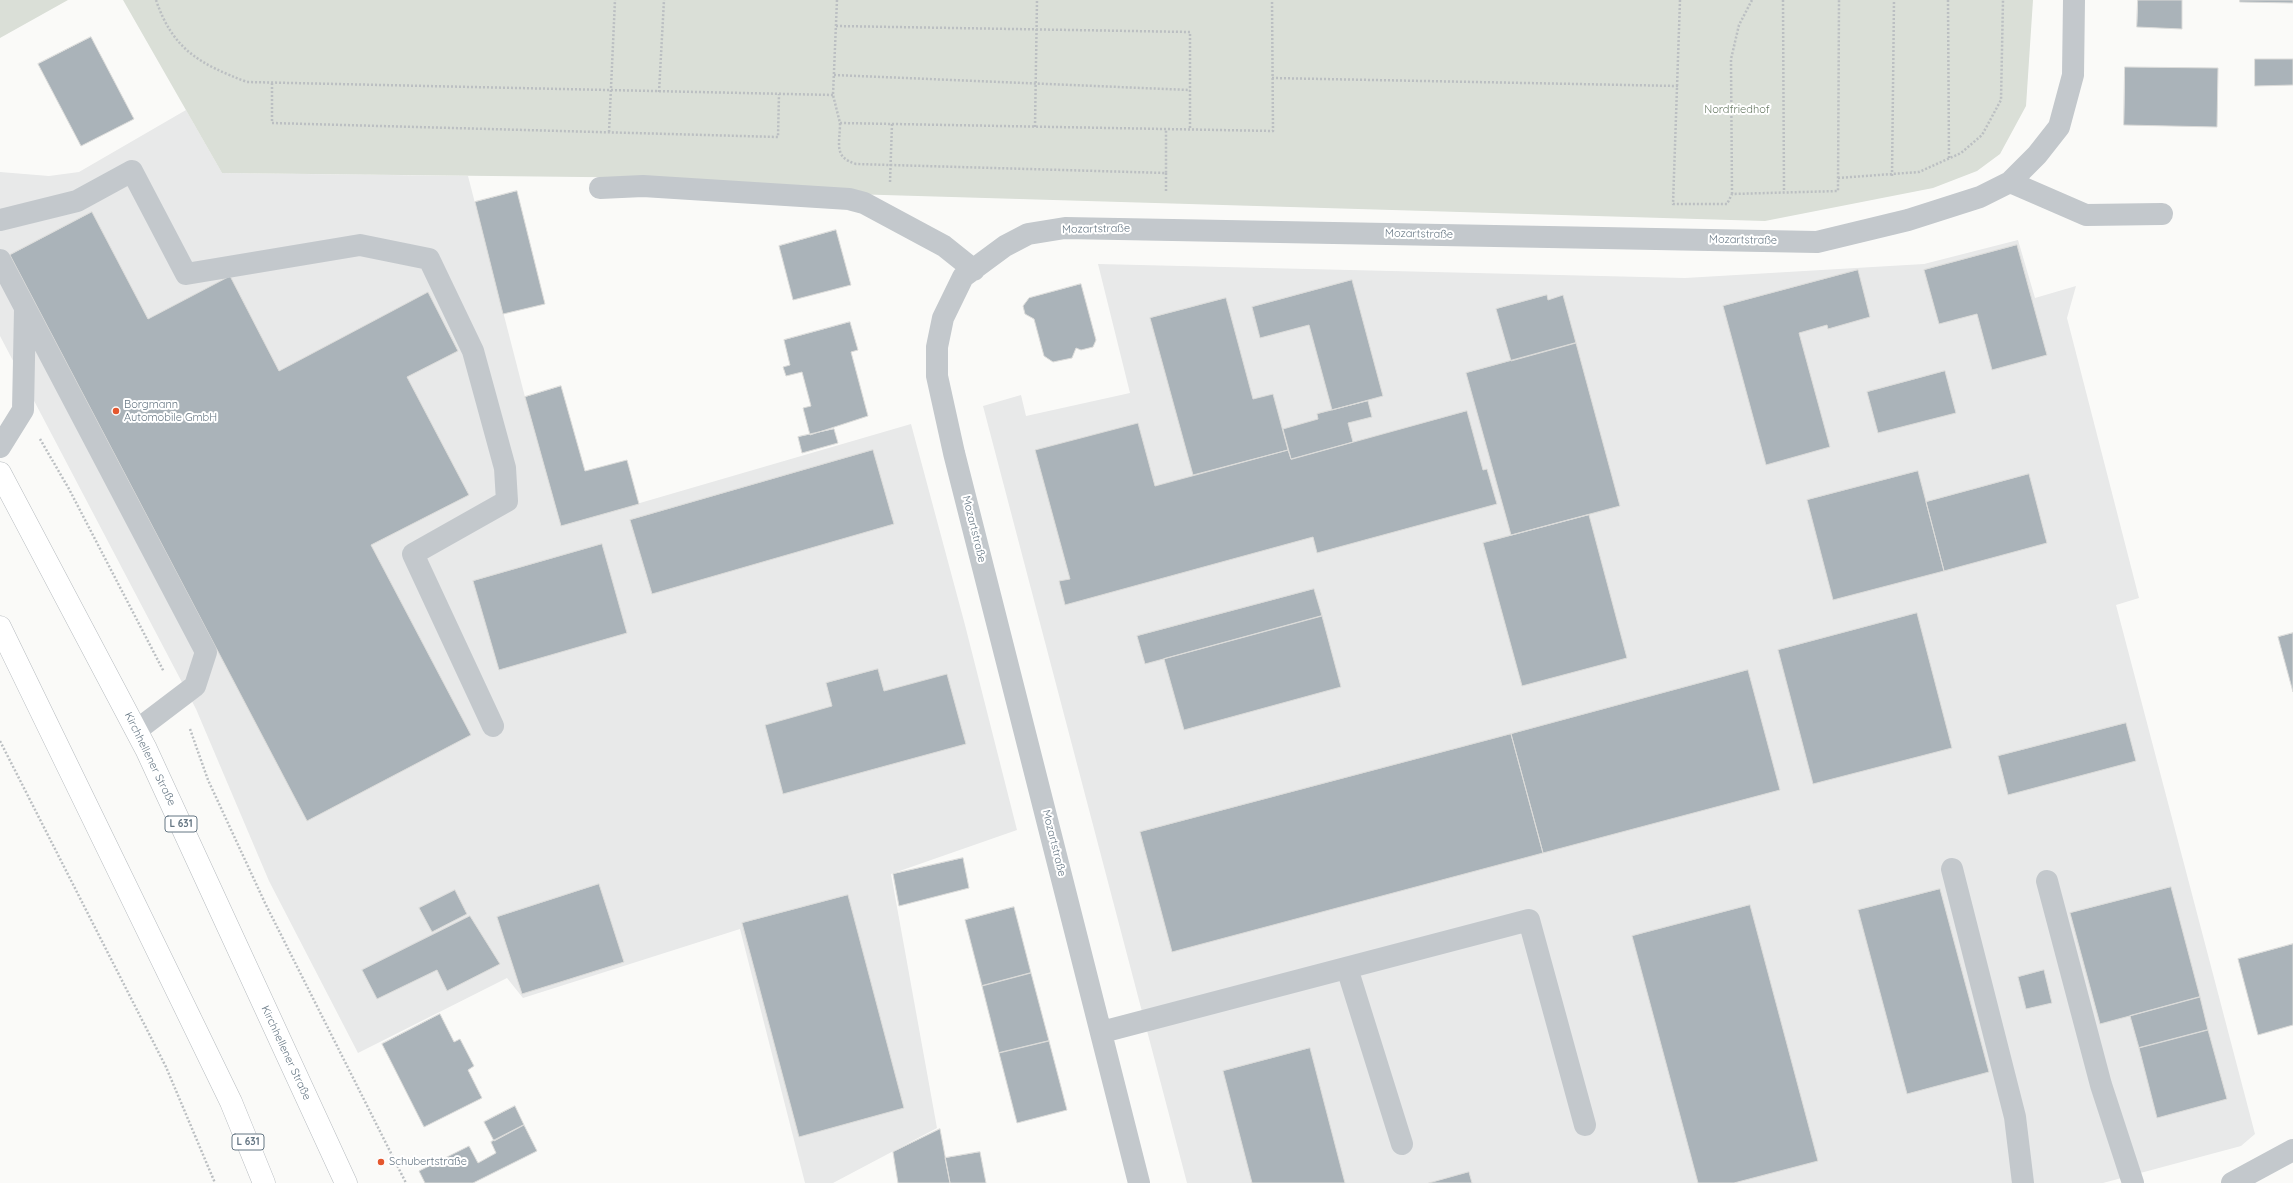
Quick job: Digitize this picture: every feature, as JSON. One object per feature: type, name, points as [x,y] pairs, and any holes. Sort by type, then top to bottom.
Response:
[{"type":"main road","name":"Kirchhellener Straße","points":[[0,473],[137,730],[346,1183]]},
{"type":"main road","name":"L 631","points":[[0,627],[231,1102],[264,1183]]},
{"type":"street","name":"Mozartstraße","points":[[1139,1183],[956,460],[937,376],[937,347],[943,318],[963,277],[1005,246],[1028,234],[1065,228],[1817,242],[1908,220],[1980,197],[2010,182],[2037,155],[2059,127],[2073,75],[2074,0]]},
{"type":"street","points":[[0,220],[78,200],[132,171],[186,274],[360,245],[429,259],[472,351],[505,468],[507,501],[413,554],[493,726]]},
{"type":"street","points":[[2010,182],[2086,215],[2162,214]]},
{"type":"street","points":[[600,188],[643,186],[849,199],[864,203],[944,246],[974,270]]},
{"type":"street","points":[[0,260],[206,652],[195,686],[137,730]]},
{"type":"street","points":[[0,447],[23,410],[25,307]]},
{"type":"street","points":[[1952,869],[2015,1116],[2023,1183]]},
{"type":"street","points":[[2047,881],[2102,1085],[2133,1183]]},
{"type":"street","points":[[1102,1032],[1529,920],[1585,1125]]},
{"type":"street","points":[[1347,968],[1402,1144]]},
{"type":"street","points":[[2232,1183],[2293,1150]]},
{"type":"path","points":[[156,0],[163,22],[187,52],[218,71],[247,82],[833,95]]},
{"type":"path","points":[[609,132],[615,0]]},
{"type":"path","points":[[659,92],[664,0]]},
{"type":"path","points":[[837,0],[833,95],[840,123],[840,154],[845,160],[856,164],[1166,173]]},
{"type":"path","points":[[1035,127],[1037,0]]},
{"type":"path","points":[[840,123],[1273,131],[1272,0]]},
{"type":"path","points":[[1680,0],[1673,204],[1726,204],[1732,194],[1731,59],[1739,25],[1752,0]]},
{"type":"path","points":[[1784,0],[1784,192]]},
{"type":"path","points":[[1732,194],[1838,191],[1839,0]]},
{"type":"path","points":[[1892,176],[1894,0]]},
{"type":"path","points":[[1948,0],[1949,160]]},
{"type":"path","points":[[1838,178],[1892,176],[1919,172],[1949,160],[1961,153],[1982,135],[2001,100],[2003,0]]},
{"type":"path","points":[[836,26],[1190,32],[1190,129]]},
{"type":"path","points":[[834,75],[1190,90]]},
{"type":"path","points":[[1272,78],[1678,86]]},
{"type":"path","points":[[272,83],[272,123],[778,137],[779,94]]},
{"type":"path","points":[[1166,129],[1166,191]]},
{"type":"path","points":[[23,410],[69,489],[178,700],[208,780],[265,903],[406,1183]]},
{"type":"path","points":[[0,741],[166,1067],[215,1183]]},
{"type":"shaded area","points":[[186,110],[222,173],[468,176],[525,397],[561,526],[911,424],[965,625],[1017,830],[891,874],[937,1128],[833,1183],[805,1183],[740,929],[523,998],[507,978],[358,1053],[269,881],[196,709],[0,336],[0,172],[49,176],[79,172]]},
{"type":"shaded area","points":[[2018,240],[2035,298],[2076,286],[2067,318],[2139,598],[2116,605],[2255,1134],[2241,1146],[2103,1183],[1187,1183],[983,406],[1021,395],[1026,416],[1130,393],[1098,264],[1685,278],[1924,264]]},
{"type":"green space","points":[[0,0],[68,0],[0,38]]},
{"type":"green space","name":"Nordfriedhof","points":[[123,0],[2033,0],[2026,106],[2000,154],[1977,171],[1933,188],[1765,221],[850,194],[672,178],[222,173]]},
{"type":"building","points":[[2138,0],[2182,0],[2182,29],[2137,27]]},
{"type":"building","points":[[2240,0],[2293,0],[2293,3],[2240,2]]},
{"type":"building","points":[[91,37],[134,119],[81,146],[38,64]]},
{"type":"building","points":[[2255,59],[2293,59],[2293,85],[2255,86]]},
{"type":"building","points":[[2125,67],[2218,68],[2217,127],[2124,125]]},
{"type":"building","points":[[517,191],[545,304],[503,314],[475,202]]},
{"type":"building","points":[[92,212],[148,319],[230,276],[279,371],[428,292],[458,351],[407,377],[469,495],[371,545],[471,735],[307,821],[10,255]]},
{"type":"building","points":[[836,230],[851,285],[793,300],[779,246]]},
{"type":"building","points":[[2017,245],[2047,355],[1992,370],[1977,314],[1939,324],[1924,270]]},
{"type":"building","points":[[1858,270],[1870,317],[1828,329],[1827,325],[1799,333],[1830,447],[1766,465],[1723,306]]},
{"type":"building","points":[[1352,280],[1383,396],[1332,410],[1309,325],[1260,338],[1252,307]]},
{"type":"building","points":[[1081,284],[1096,340],[1093,347],[1081,350],[1076,348],[1072,358],[1053,362],[1044,356],[1034,319],[1025,314],[1023,306],[1029,298]]},
{"type":"building","points":[[1547,295],[1548,300],[1563,295],[1576,343],[1511,361],[1496,309]]},
{"type":"building","points":[[1226,298],[1253,399],[1273,394],[1288,450],[1193,475],[1150,318]]},
{"type":"building","points":[[850,322],[858,350],[851,352],[868,416],[810,435],[803,408],[811,406],[802,372],[786,376],[783,367],[790,365],[784,340]]},
{"type":"building","points":[[1576,343],[1620,506],[1511,535],[1466,373]]},
{"type":"building","points":[[1945,371],[1956,413],[1878,433],[1867,392]]},
{"type":"building","points":[[561,386],[585,471],[627,460],[639,504],[561,526],[525,397]]},
{"type":"building","points":[[1368,401],[1372,417],[1348,423],[1353,442],[1291,459],[1283,429],[1318,419],[1317,414]]},
{"type":"building","points":[[1467,411],[1483,470],[1487,469],[1497,504],[1317,553],[1313,537],[1065,605],[1059,581],[1070,579],[1035,450],[1138,423],[1155,486],[1288,450],[1291,459]]},
{"type":"building","points":[[834,429],[838,443],[802,453],[798,437]]},
{"type":"building","points":[[873,450],[894,524],[652,594],[630,520]]},
{"type":"building","points":[[1918,471],[1944,571],[1833,600],[1807,500]]},
{"type":"building","points":[[2029,474],[2047,543],[1944,571],[1926,502]]},
{"type":"building","points":[[1589,515],[1627,658],[1522,686],[1483,543]]},
{"type":"building","points":[[602,544],[627,633],[499,670],[473,581]]},
{"type":"building","points":[[1314,589],[1322,616],[1145,664],[1137,636]]},
{"type":"building","points":[[1917,613],[1952,748],[1813,784],[1778,650]]},
{"type":"building","points":[[1322,616],[1341,687],[1184,730],[1164,659]]},
{"type":"building","points":[[2293,633],[2293,692],[2278,637]]},
{"type":"building","points":[[878,669],[884,691],[947,674],[966,744],[783,794],[765,725],[832,706],[826,683]]},
{"type":"building","points":[[1748,670],[1780,790],[1543,853],[1511,734]]},
{"type":"building","points":[[2126,723],[2136,761],[2008,795],[1998,756]]},
{"type":"building","points":[[1511,734],[1543,853],[1172,952],[1140,832]]},
{"type":"building","points":[[963,858],[969,888],[899,906],[893,874]]},
{"type":"building","points":[[599,884],[624,962],[522,994],[497,917]]},
{"type":"building","points":[[2171,887],[2200,997],[2100,1024],[2070,913]]},
{"type":"building","points":[[1940,889],[1989,1072],[1907,1094],[1858,910]]},
{"type":"building","points":[[455,890],[467,914],[432,932],[419,908]]},
{"type":"building","points":[[848,895],[904,1108],[799,1137],[742,923]]},
{"type":"building","points":[[1750,905],[1818,1161],[1734,1183],[1698,1183],[1632,936]]},
{"type":"building","points":[[1014,907],[1031,973],[982,986],[965,920]]},
{"type":"building","points":[[470,916],[500,964],[447,991],[437,970],[377,999],[362,970]]},
{"type":"building","points":[[2293,944],[2293,1025],[2258,1035],[2238,959]]},
{"type":"building","points":[[2044,970],[2052,1003],[2026,1009],[2018,977]]},
{"type":"building","points":[[1031,973],[1049,1041],[999,1053],[982,986]]},
{"type":"building","points":[[2200,997],[2208,1030],[2139,1048],[2130,1016]]},
{"type":"building","points":[[440,1014],[454,1042],[460,1039],[474,1066],[468,1070],[482,1098],[424,1127],[382,1044]]},
{"type":"building","points":[[2208,1030],[2227,1099],[2157,1118],[2139,1048]]},
{"type":"building","points":[[1049,1041],[1067,1110],[1017,1123],[999,1053]]},
{"type":"building","points":[[1310,1048],[1345,1183],[1252,1183],[1223,1071]]},
{"type":"building","points":[[515,1106],[524,1125],[494,1141],[484,1122]]},
{"type":"building","points":[[524,1125],[537,1151],[473,1183],[425,1183],[419,1171],[469,1146],[478,1163],[496,1153],[491,1142]]},
{"type":"building","points":[[940,1129],[950,1183],[898,1183],[893,1152]]},
{"type":"building","points":[[980,1152],[986,1183],[950,1183],[945,1158]]},
{"type":"building","points":[[1469,1172],[1472,1183],[1429,1183]]},
{"type":"place","name":"Borgmann Automobile GmbH","points":[[116,411]]},
{"type":"place","name":"Schubertstraße","points":[[381,1162]]}]
